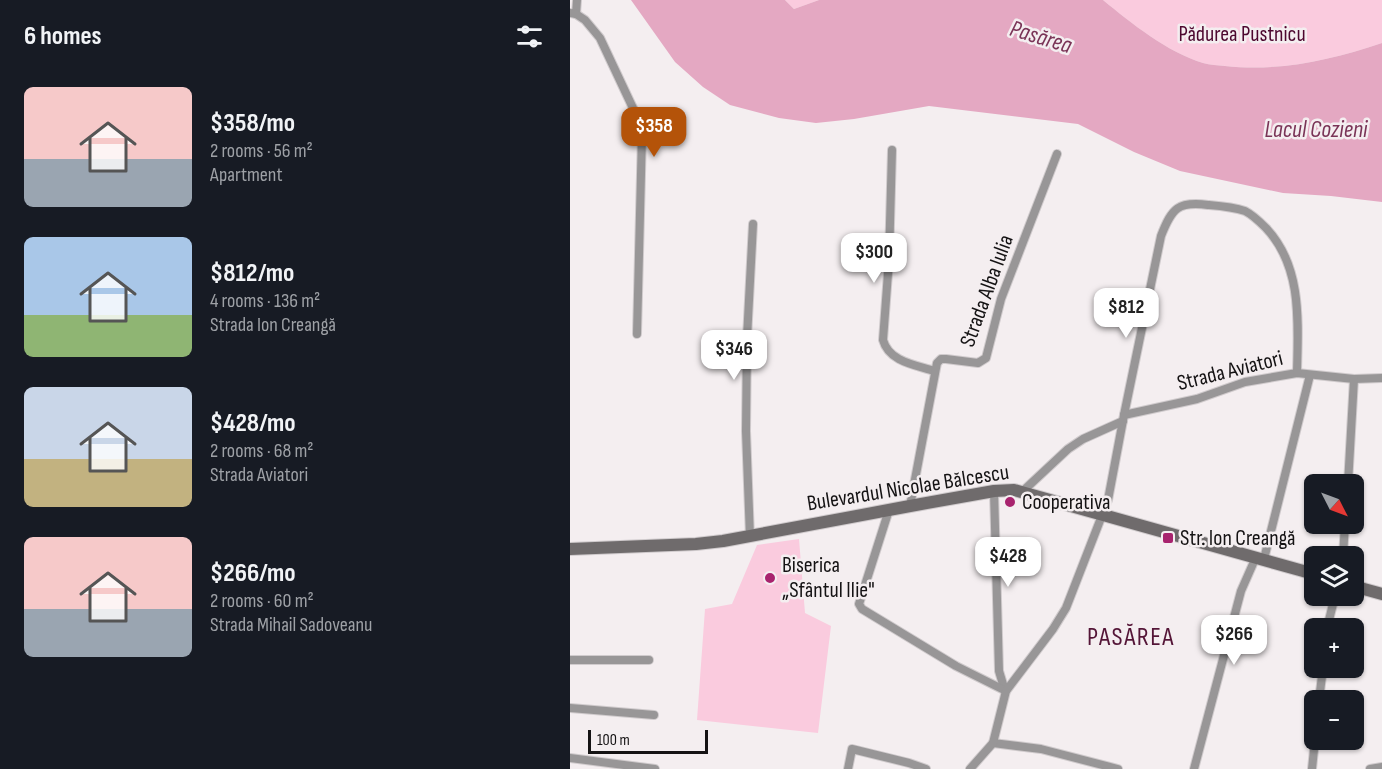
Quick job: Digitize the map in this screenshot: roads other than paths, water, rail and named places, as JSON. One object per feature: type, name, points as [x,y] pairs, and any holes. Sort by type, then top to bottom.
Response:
[{"type":"main road","name":"Bulevardul Nicolae Bălcescu","points":[[570,549],[696,544],[750,537],[993,491],[1023,491],[1102,516],[1304,571]]},
{"type":"main road","points":[[1364,589],[1382,594]]},
{"type":"street","points":[[577,0],[573,14],[585,20],[600,38],[640,123],[642,134],[637,334]]},
{"type":"street","points":[[892,150],[889,260],[883,340],[888,351],[896,357],[934,371],[910,506]]},
{"type":"street","name":"Strada Alba Iulia","points":[[934,371],[941,358],[978,363],[986,358],[1001,299],[1057,154]]},
{"type":"street","points":[[970,769],[993,742],[1006,691],[1066,608],[1102,516],[1114,476],[1123,418],[1161,236],[1175,208],[1195,203],[1245,211],[1258,219],[1272,234],[1291,272],[1296,296],[1297,373]]},
{"type":"street","points":[[750,537],[746,431],[747,338],[753,224]]},
{"type":"street","name":"Strada Aviatori","points":[[1023,491],[1068,448],[1123,418],[1197,399],[1245,382],[1297,373],[1354,379],[1382,378]]},
{"type":"street","points":[[1194,769],[1241,591],[1260,558],[1310,375]]},
{"type":"street","points":[[1349,474],[1354,379]]},
{"type":"street","points":[[993,491],[998,660],[1001,683],[1006,691]]},
{"type":"street","points":[[889,510],[859,604],[862,609],[956,666],[1006,691]]},
{"type":"street","points":[[570,660],[649,660]]},
{"type":"street","points":[[570,708],[654,715]]},
{"type":"street","points":[[993,742],[1041,749],[1092,766],[1118,769]]},
{"type":"street","points":[[848,769],[852,749],[926,769]]},
{"type":"street","points":[[1312,769],[1314,750]]},
{"type":"street","points":[[570,758],[655,769]]},
{"type":"street","points":[[1370,769],[1382,767]]},
{"type":"water","name":"Lacul Cozieni","points":[[631,0],[785,0],[794,9],[819,0],[1103,0],[1137,27],[1176,52],[1206,64],[1225,66],[1285,66],[1344,55],[1382,43],[1382,202],[1283,193],[1180,171],[1134,152],[1078,124],[929,106],[816,123],[779,118],[730,105],[703,87],[675,62]]},
{"type":"place","name":"Cooperativa","points":[[1010,502]]},
{"type":"place","name":"Str. Ion Creangă","points":[[1168,538]]},
{"type":"place","name":"Biserica „Sfântul Ilie\"","points":[[770,578]]},
{"type":"district","name":"PASĂREA","points":[[1131,637]]},
{"type":"park label","name":"Pădurea Pustnicu","points":[[1242,34]]},
{"type":"water label","name":"Pasărea","points":[[1041,37]]}]
